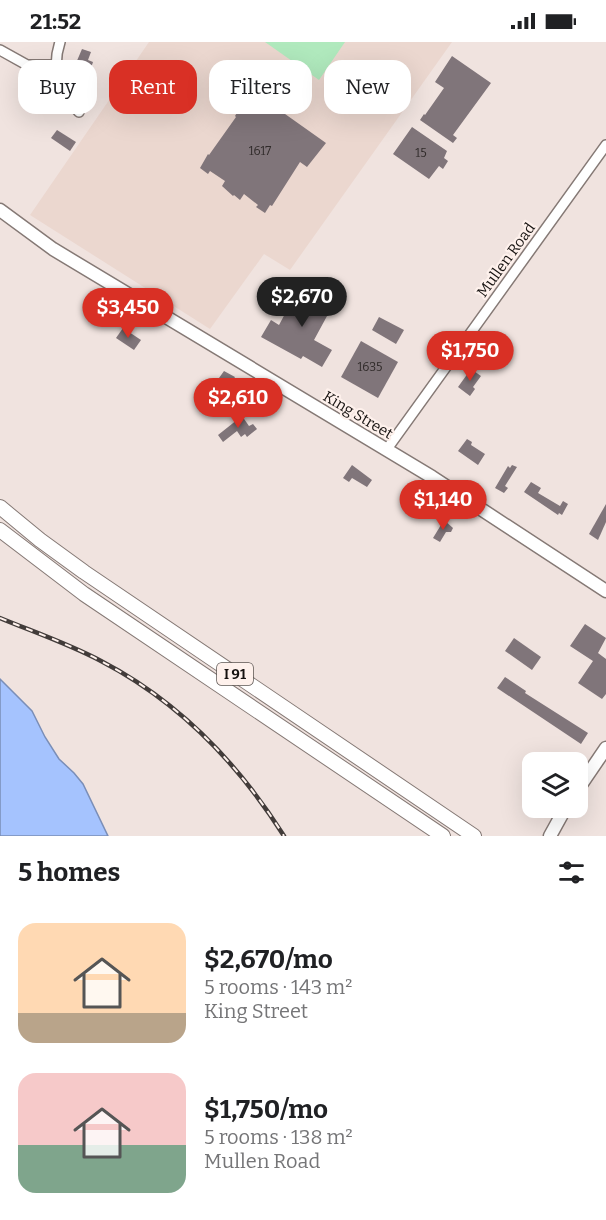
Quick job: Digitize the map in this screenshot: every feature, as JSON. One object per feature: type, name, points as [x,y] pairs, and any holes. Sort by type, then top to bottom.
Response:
[{"type":"highway","name":"I 91","points":[[0,507],[84,572],[474,836]]},
{"type":"highway","name":"I 91","points":[[0,531],[76,588],[443,836]]},
{"type":"main road","name":"King Street","points":[[0,210],[53,249],[387,450],[495,517],[606,591]]},
{"type":"main road","points":[[588,774],[606,748]]},
{"type":"main road","points":[[550,836],[560,818]]},
{"type":"street","points":[[56,60],[60,42]]},
{"type":"street","points":[[0,50],[18,60]]},
{"type":"street","name":"Mullen Road","points":[[387,450],[606,145]]},
{"type":"shaded area","points":[[149,42],[452,42],[411,100],[411,60],[324,60],[324,114],[401,114],[290,270],[264,254],[210,329],[30,215],[109,100],[109,114],[197,114],[197,60],[137,60]]},
{"type":"green space","points":[[265,42],[345,42],[333,60],[324,60],[324,73],[319,80],[312,75],[312,60],[291,60]]},
{"type":"water","points":[[0,679],[32,711],[59,759],[83,784],[108,836],[0,836]]},
{"type":"building","points":[[82,49],[91,52],[88,60],[77,60]]},
{"type":"building","points":[[452,56],[491,83],[453,135],[457,138],[453,143],[420,120],[444,88],[435,82]]},
{"type":"building","points":[[236,114],[285,114],[326,143],[307,167],[300,162],[272,206],[270,205],[265,213],[244,194],[240,200],[233,196],[222,186],[225,181],[210,171],[208,174],[200,168]]},
{"type":"building","points":[[412,127],[447,151],[444,158],[448,161],[443,169],[439,166],[429,179],[393,154]]},
{"type":"building","points":[[57,130],[76,142],[70,151],[51,138]]},
{"type":"building","points":[[300,286],[333,305],[314,340],[332,350],[322,367],[303,356],[301,359],[261,337],[271,320],[279,325]]},
{"type":"building","points":[[379,317],[404,330],[396,344],[372,330]]},
{"type":"building","points":[[123,328],[141,340],[134,350],[116,338]]},
{"type":"building","points":[[361,341],[398,362],[378,398],[341,377]]},
{"type":"building","points":[[471,369],[481,376],[470,396],[458,387]]},
{"type":"building","points":[[224,371],[235,377],[230,386],[225,383],[221,389],[214,385]]},
{"type":"building","points":[[242,416],[249,426],[253,424],[257,429],[247,437],[245,434],[241,437],[237,431],[223,442],[218,435]]},
{"type":"building","points":[[467,439],[472,442],[471,445],[485,454],[478,465],[458,451]]},
{"type":"building","points":[[352,465],[372,480],[367,487],[352,478],[349,482],[343,478]]},
{"type":"building","points":[[512,465],[517,467],[505,486],[508,488],[504,493],[495,488],[508,466],[510,468]]},
{"type":"building","points":[[531,482],[541,488],[538,493],[560,506],[563,501],[568,504],[562,515],[559,513],[558,515],[524,492]]},
{"type":"building","points":[[606,504],[606,522],[598,540],[589,534]]},
{"type":"building","points":[[444,520],[453,528],[451,532],[446,532],[440,542],[433,538]]},
{"type":"building","points":[[585,624],[606,638],[598,653],[606,659],[606,694],[602,699],[578,683],[593,661],[570,646]]},
{"type":"building","points":[[514,638],[541,657],[532,670],[505,651]]},
{"type":"building","points":[[505,677],[526,691],[525,693],[588,733],[581,744],[497,688]]},
{"type":"railway","points":[[0,618],[89,655],[156,695],[204,736],[226,759],[247,783],[284,836]]}]
